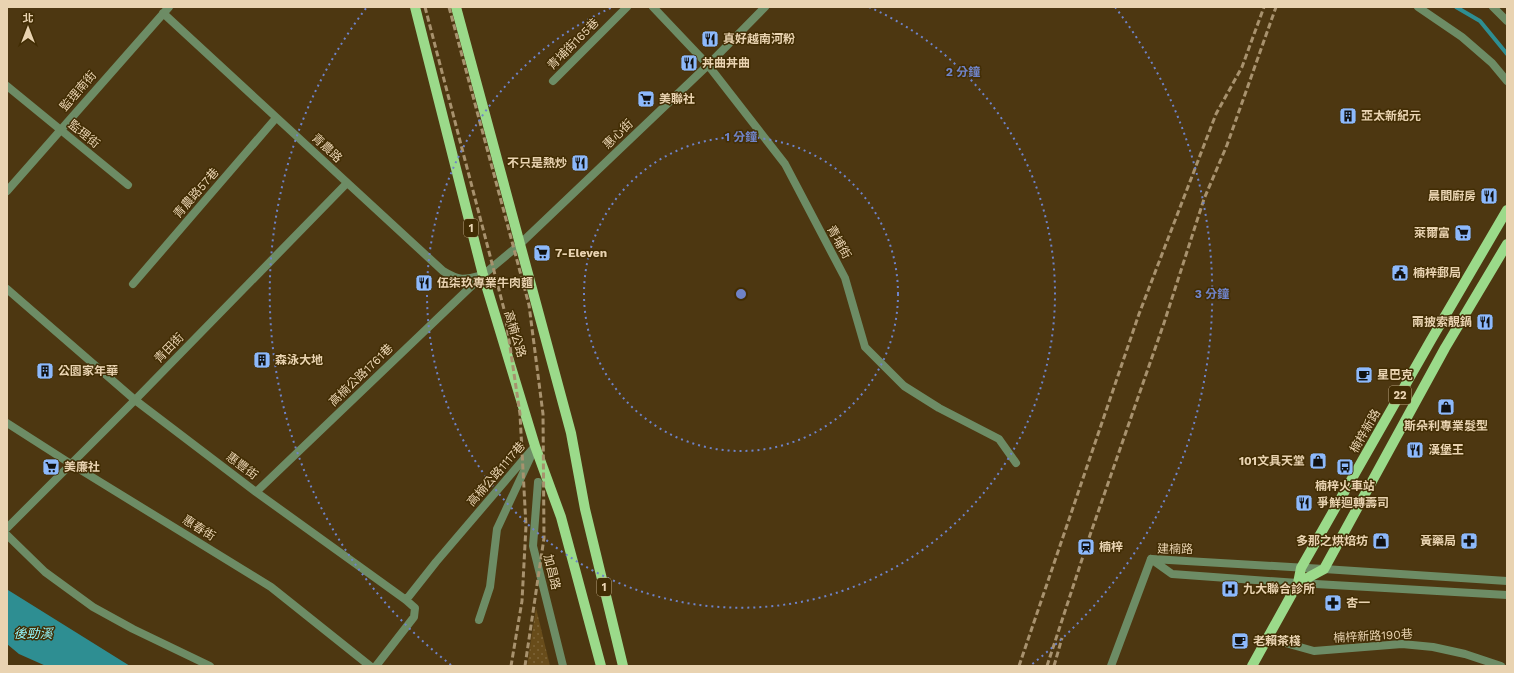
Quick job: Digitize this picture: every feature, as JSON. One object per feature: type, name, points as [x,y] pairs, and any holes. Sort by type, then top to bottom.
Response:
[{"type":"main road","name":"高楠公路","points":[[415,7],[483,275],[536,446],[561,517],[602,666]]},
{"type":"main road","name":"1","points":[[456,7],[519,245],[571,433],[585,509],[623,666]]},
{"type":"main road","name":"楠梓新路","points":[[1252,666],[1298,583],[1301,568],[1507,210]]},
{"type":"main road","name":"22","points":[[1324,569],[1445,348],[1507,244]]},
{"type":"main road","points":[[1298,583],[1324,569]]},
{"type":"street","name":"監理南街","points":[[7,192],[168,7]]},
{"type":"street","name":"青埔街165巷","points":[[553,81],[627,7]]},
{"type":"street","name":"青埔街","points":[[653,7],[708,65],[785,164],[845,278],[865,347],[904,386],[939,408],[999,439],[1016,463]]},
{"type":"street","name":"惠心街","points":[[483,275],[519,245],[708,65],[765,7]]},
{"type":"street","points":[[1418,7],[1462,36],[1492,63],[1507,81]]},
{"type":"street","points":[[1492,7],[1507,21]]},
{"type":"street","name":"青農路","points":[[163,14],[442,271],[457,279],[463,280],[483,275]]},
{"type":"street","name":"監理街","points":[[7,86],[128,185]]},
{"type":"street","name":"青農路57巷","points":[[133,284],[276,118]]},
{"type":"street","name":"青田街","points":[[7,528],[135,400],[347,183]]},
{"type":"street","name":"高楠公路1761巷","points":[[256,492],[483,275]]},
{"type":"street","name":"惠豐街","points":[[7,289],[135,400],[256,492],[415,608],[414,617],[376,666]]},
{"type":"street","name":"惠春街","points":[[7,423],[271,587],[370,666]]},
{"type":"street","name":"高楠公路1117巷","points":[[406,600],[436,562],[536,446]]},
{"type":"street","name":"高楠公路1117巷","points":[[479,620],[490,588],[497,529],[536,446]]},
{"type":"street","name":"加昌路","points":[[538,482],[533,546],[563,666]]},
{"type":"street","points":[[7,535],[45,572],[93,607],[132,629],[210,666]]},
{"type":"street","points":[[1111,666],[1151,559]]},
{"type":"street","name":"建楠路","points":[[1151,559],[1507,581]]},
{"type":"street","name":"建楠路","points":[[1151,559],[1172,574],[1507,595]]},
{"type":"street","name":"楠梓新路190巷","points":[[1268,638],[1314,651],[1402,644],[1433,647],[1465,654],[1501,666]]},
{"type":"shaded area","points":[[536,608],[550,666],[527,666]]},
{"type":"water","name":"後勁溪","points":[[7,588],[130,666],[46,666],[19,654],[7,644]]},
{"type":"waterway","points":[[1456,7],[1480,21],[1507,54]]},
{"type":"railway","points":[[425,7],[505,313],[520,414],[526,526],[522,601],[511,666]]},
{"type":"railway","points":[[449,7],[529,305],[543,414],[544,538],[525,666]]},
{"type":"railway","points":[[1019,666],[1139,314],[1216,114],[1242,67],[1264,7]]},
{"type":"railway","points":[[1047,666],[1089,538],[1164,323],[1204,199],[1227,145],[1276,7]]},
{"type":"railway","points":[[1054,666],[1062,638]]},
{"type":"place","name":"真好越南河粉","points":[[710,39]]},
{"type":"place","name":"丼曲丼曲","points":[[689,63]]},
{"type":"place","name":"美聯社","points":[[646,99]]},
{"type":"place","name":"亞太新紀元","points":[[1348,116]]},
{"type":"place","name":"不只是熱炒","points":[[580,163]]},
{"type":"place","name":"晨間廚房","points":[[1489,196]]},
{"type":"place","name":"萊爾富","points":[[1463,233]]},
{"type":"place","name":"7-Eleven","points":[[542,253]]},
{"type":"place","name":"楠梓郵局","points":[[1400,273]]},
{"type":"place","name":"伍柒玖專業牛肉麵","points":[[424,283]]},
{"type":"place","name":"兩披索靚鍋","points":[[1485,322]]},
{"type":"place","name":"森泳大地","points":[[262,360]]},
{"type":"place","name":"公園家年華","points":[[45,371]]},
{"type":"place","name":"星巴克","points":[[1364,375]]},
{"type":"place","name":"斯朵利專業髮型","points":[[1446,407]]},
{"type":"place","name":"漢堡王","points":[[1415,450]]},
{"type":"place","name":"101文具天堂","points":[[1318,461]]},
{"type":"place","name":"美廉社","points":[[51,467]]},
{"type":"place","name":"楠梓火車站","points":[[1345,467]]},
{"type":"place","name":"爭鮮迴轉壽司","points":[[1304,503]]},
{"type":"place","name":"多那之烘焙坊","points":[[1381,541]]},
{"type":"place","name":"黃藥局","points":[[1469,541]]},
{"type":"place","name":"楠梓","points":[[1086,547]]},
{"type":"place","name":"九大聯合診所","points":[[1230,589]]},
{"type":"place","name":"杏一","points":[[1333,603]]},
{"type":"place","name":"老賴茶棧","points":[[1240,641]]}]
